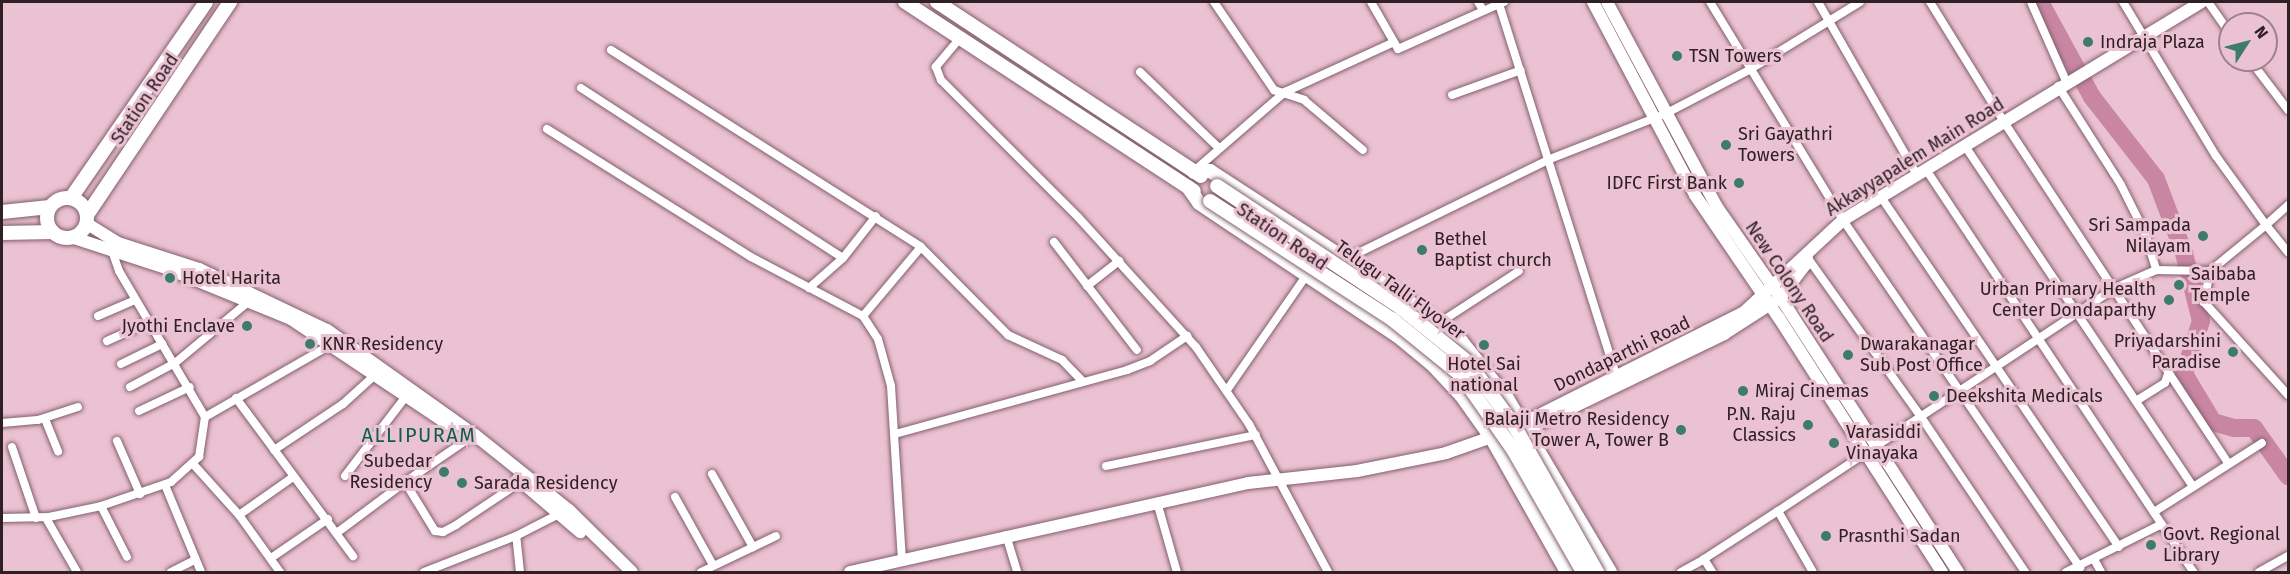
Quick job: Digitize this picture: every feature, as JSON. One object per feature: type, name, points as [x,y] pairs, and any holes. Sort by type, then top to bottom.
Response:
[{"type":"main road","name":"Station Road","points":[[71,198],[206,2]]},
{"type":"main road","name":"Station Road","points":[[87,219],[230,2]]},
{"type":"main road","name":"Station Road","points":[[905,2],[1188,187],[1198,203],[1398,336],[1432,364],[1461,395],[1491,437],[1567,573]]},
{"type":"main road","points":[[937,2],[1194,172],[1210,171],[1346,259],[1439,323],[1475,356],[1523,426],[1610,573]]},
{"type":"main road","name":"New Colony Road","points":[[1593,2],[1653,120],[1695,195],[1772,296],[1877,446],[1958,573]]},
{"type":"main road","name":"New Colony Road","points":[[1607,2],[1716,207],[1865,453],[1942,573]]},
{"type":"main road","name":"Akkayyapalem Main Road","points":[[1772,296],[1798,259],[1807,257],[1843,220],[2065,82],[2202,2]]},
{"type":"main road","name":"Telugu Talli Flyover","points":[[1194,172],[1401,308],[1469,363],[1510,419],[1597,573]]},
{"type":"main road","name":"Telugu Talli Flyover","points":[[1188,187],[1392,319],[1454,368],[1482,401],[1514,451],[1583,573]]},
{"type":"main road","points":[[2,212],[50,207],[63,198],[71,198],[79,201],[87,219],[118,243],[199,269],[284,307],[436,405],[524,479],[597,536],[632,573]]},
{"type":"main road","points":[[50,207],[48,224],[52,232]]},
{"type":"main road","points":[[71,237],[87,219]]},
{"type":"main road","points":[[2,233],[52,232],[113,254],[156,264],[291,319],[336,341],[376,374],[524,479],[622,573]]},
{"type":"main road","name":"Dondaparthi Road","points":[[850,573],[1006,535],[1157,502],[1280,479],[1385,466],[1446,453],[1523,426],[1617,380],[1724,334],[1772,296]]},
{"type":"street","points":[[1214,2],[1274,90],[1304,100],[1363,150]]},
{"type":"street","points":[[1371,2],[1392,43],[1398,49],[1405,48],[1501,3],[1617,380]]},
{"type":"street","points":[[1478,2],[1483,10]]},
{"type":"street","points":[[1710,2],[1749,70],[1843,220],[2080,568]]},
{"type":"street","points":[[1818,2],[1922,173],[2154,512],[2193,573]]},
{"type":"street","points":[[1346,259],[1550,159],[1665,114],[1749,70],[1860,2]]},
{"type":"street","points":[[1930,2],[2004,122],[2227,462]]},
{"type":"street","points":[[2031,2],[2065,82],[2145,233],[2156,270]]},
{"type":"street","points":[[2123,2],[2216,156],[2266,225],[2289,252]]},
{"type":"street","points":[[2208,2],[2218,16]]},
{"type":"street","points":[[960,38],[936,68],[940,80],[1119,261],[1187,336],[1227,390],[1256,435],[1328,573]]},
{"type":"street","points":[[1194,172],[1285,92],[1392,43]]},
{"type":"street","points":[[611,50],[876,216],[921,247],[1008,335],[1062,360],[1082,381]]},
{"type":"street","points":[[1452,95],[1521,70]]},
{"type":"street","points":[[1140,72],[1219,148]]},
{"type":"street","points":[[2259,72],[2289,110]]},
{"type":"street","points":[[581,88],[843,258]]},
{"type":"street","points":[[547,129],[707,230],[863,316],[878,339],[887,368],[895,434],[902,560]]},
{"type":"street","points":[[1965,146],[2193,487]]},
{"type":"street","points":[[1881,197],[2119,548]]},
{"type":"street","points":[[1681,573],[1960,393],[2113,289],[2156,270],[2210,271],[2289,206]]},
{"type":"street","points":[[809,288],[843,258],[876,216]]},
{"type":"street","points":[[1054,242],[1137,350]]},
{"type":"street","points":[[863,316],[921,247]]},
{"type":"street","points":[[2,518],[41,518],[101,506],[165,485],[195,465],[202,448],[205,417],[175,363],[135,300],[113,254]]},
{"type":"street","points":[[1807,257],[1921,417],[2025,573]]},
{"type":"street","points":[[1087,286],[1119,261]]},
{"type":"street","points":[[1439,323],[1519,271]]},
{"type":"street","points":[[2210,271],[2204,302],[2289,395]]},
{"type":"street","points":[[1227,390],[1306,276]]},
{"type":"street","points":[[98,316],[135,300]]},
{"type":"street","points":[[130,387],[175,363],[248,302]]},
{"type":"street","points":[[107,341],[149,322]]},
{"type":"street","points":[[895,434],[1143,364],[1187,336]]},
{"type":"street","points":[[205,417],[336,341]]},
{"type":"street","points":[[121,364],[162,344]]},
{"type":"street","points":[[274,450],[344,404],[376,374]]},
{"type":"street","points":[[2136,401],[2164,383],[2168,374]]},
{"type":"street","points":[[139,411],[189,387]]},
{"type":"street","points":[[345,476],[407,395]]},
{"type":"street","points":[[236,399],[293,477],[338,532],[353,556]]},
{"type":"street","points":[[2,423],[45,419],[78,407]]},
{"type":"street","points":[[45,419],[58,451]]},
{"type":"street","points":[[1106,466],[1256,435]]},
{"type":"street","points":[[338,532],[468,439]]},
{"type":"street","points":[[117,441],[140,494]]},
{"type":"street","points":[[2154,512],[2227,462],[2262,443]]},
{"type":"street","points":[[12,447],[41,518],[77,573]]},
{"type":"street","points":[[195,465],[239,515],[280,573]]},
{"type":"street","points":[[712,474],[753,547]]},
{"type":"street","points":[[239,515],[293,477]]},
{"type":"street","points":[[405,482],[424,518],[439,532],[524,479]]},
{"type":"street","points":[[165,485],[201,573]]},
{"type":"street","points":[[675,496],[714,565]]},
{"type":"street","points":[[1157,502],[1177,573]]},
{"type":"street","points":[[101,506],[127,557]]},
{"type":"street","points":[[1778,511],[1813,573]]},
{"type":"street","points":[[424,573],[516,536],[559,514]]},
{"type":"street","points":[[271,558],[328,519]]},
{"type":"street","points":[[2066,573],[2095,561],[2162,524]]},
{"type":"street","points":[[1006,535],[1017,573]]},
{"type":"street","points":[[516,536],[520,573]]},
{"type":"street","points":[[701,573],[776,536]]},
{"type":"street","points":[[2259,573],[2289,556]]},
{"type":"street","points":[[1704,559],[1712,573]]},
{"type":"street","points":[[171,573],[195,560]]},
{"type":"street","points":[[2095,561],[2102,573]]},
{"type":"waterway","points":[[2040,2],[2092,97],[2156,179],[2184,253],[2201,321],[2184,374],[2213,422],[2234,428],[2254,428],[2288,476]]},
{"type":"place","name":"Indraja Plaza","points":[[2088,42]]},
{"type":"place","name":"TSN Towers","points":[[1677,56]]},
{"type":"place","name":"Sri Gayathri Towers","points":[[1726,145]]},
{"type":"place","name":"IDFC First Bank","points":[[1739,183]]},
{"type":"place","name":"Sri Sampada Nilayam","points":[[2203,236]]},
{"type":"place","name":"Bethel Baptist church","points":[[1422,250]]},
{"type":"place","name":"Hotel Harita","points":[[170,278]]},
{"type":"place","name":"Saibaba Temple","points":[[2179,285]]},
{"type":"place","name":"Urban Primary Health Center Dondaparthy","points":[[2169,300]]},
{"type":"place","name":"Jyothi Enclave","points":[[247,326]]},
{"type":"place","name":"KNR Residency","points":[[310,344]]},
{"type":"place","name":"Hotel Sai national","points":[[1484,345]]},
{"type":"place","name":"Priyadarshini Paradise","points":[[2233,352]]},
{"type":"place","name":"Dwarakanagar Sub Post Office","points":[[1848,355]]},
{"type":"place","name":"Miraj Cinemas","points":[[1743,391]]},
{"type":"place","name":"Deekshita Medicals","points":[[1934,396]]},
{"type":"place","name":"P.N. Raju Classics","points":[[1808,425]]},
{"type":"place","name":"Balaji Metro Residency Tower A, Tower B","points":[[1681,430]]},
{"type":"place","name":"Varasiddi Vinayaka","points":[[1834,443]]},
{"type":"place","name":"Subedar Residency","points":[[444,472]]},
{"type":"place","name":"Sarada Residency","points":[[462,483]]},
{"type":"place","name":"Prasnthi Sadan","points":[[1826,536]]},
{"type":"place","name":"Govt. Regional Library","points":[[2151,545]]},
{"type":"district","name":"ALLIPURAM","points":[[419,435]]}]
